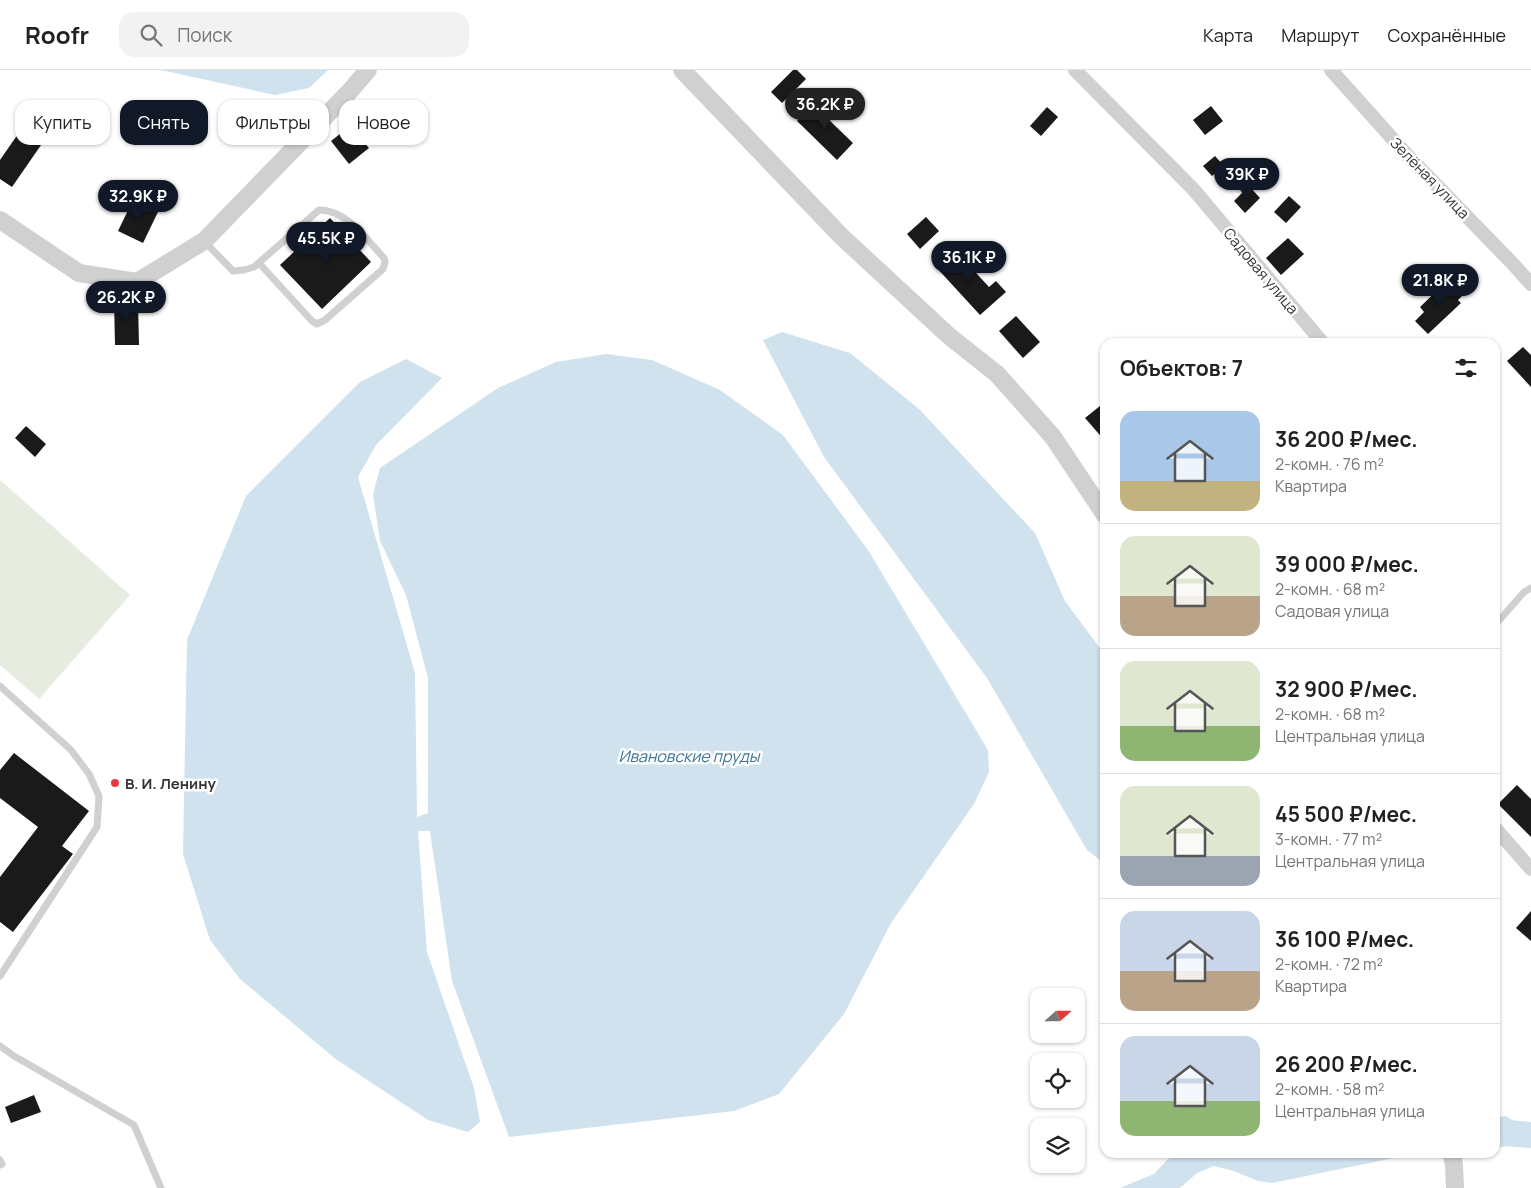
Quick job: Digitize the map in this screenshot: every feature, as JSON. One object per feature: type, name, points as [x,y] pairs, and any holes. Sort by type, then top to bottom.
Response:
[{"type":"street","points":[[0,220],[79,273],[137,282],[204,241],[350,91],[368,70]]},
{"type":"street","points":[[682,70],[841,236],[949,336],[997,374],[1053,437],[1100,508]]},
{"type":"street","name":"Садовая улица","points":[[1075,70],[1194,190],[1319,338]]},
{"type":"street","name":"Зелёная улица","points":[[1331,70],[1408,156],[1531,284]]},
{"type":"street","points":[[1500,834],[1531,869]]},
{"type":"street","points":[[1451,1158],[1455,1188]]},
{"type":"lane","points":[[204,241],[233,271],[244,270],[254,267],[319,210],[328,210],[346,219],[384,258],[385,262],[383,270],[318,324],[312,321],[259,263]]},
{"type":"lane","points":[[1500,619],[1524,592],[1531,588]]},
{"type":"lane","points":[[0,686],[70,750],[89,774],[99,796],[97,827],[0,976]]},
{"type":"lane","points":[[0,1046],[14,1056],[134,1125],[161,1188]]},
{"type":"lane","points":[[0,1160],[2,1164],[0,1165]]},
{"type":"shaded area","points":[[0,480],[130,595],[39,699],[0,665]]},
{"type":"water","points":[[161,70],[328,70],[309,88],[275,95]]},
{"type":"water","points":[[782,332],[850,353],[919,409],[1035,533],[1065,601],[1100,648],[1100,860],[1087,850],[987,678],[824,457],[763,340]]},
{"type":"water","name":"Ивановские пруды","points":[[606,354],[652,360],[720,390],[783,435],[868,550],[988,750],[989,772],[974,804],[891,923],[844,1014],[779,1094],[734,1111],[509,1137],[452,981],[430,831],[418,831],[427,952],[474,1088],[480,1122],[468,1132],[428,1120],[337,1060],[240,979],[210,940],[183,854],[187,640],[246,496],[360,382],[406,359],[442,378],[376,445],[358,477],[415,673],[417,817],[428,813],[428,678],[406,595],[380,541],[373,494],[380,468],[498,388],[556,362]]},
{"type":"water","points":[[1506,1116],[1515,1122],[1518,1139],[1500,1145],[1500,1117]]},
{"type":"water","points":[[1170,1158],[1394,1158],[1272,1183],[1258,1181],[1234,1171],[1214,1166],[1197,1173],[1180,1188],[1120,1188],[1154,1174]]},
{"type":"building","points":[[793,70],[797,70],[806,79],[782,103],[771,92]]},
{"type":"building","points":[[820,99],[833,112],[827,118],[853,143],[837,160],[797,121]]},
{"type":"building","points":[[1211,106],[1223,121],[1205,135],[1193,120]]},
{"type":"building","points":[[1047,107],[1058,117],[1041,136],[1030,126]]},
{"type":"building","points":[[339,135],[339,145],[366,145],[369,148],[349,164],[331,141]]},
{"type":"building","points":[[15,138],[15,145],[41,145],[12,187],[0,179],[0,160]]},
{"type":"building","points":[[1215,156],[1224,166],[1212,176],[1203,166]]},
{"type":"building","points":[[1249,186],[1260,198],[1245,213],[1234,201]]},
{"type":"building","points":[[1289,196],[1301,207],[1286,223],[1274,212]]},
{"type":"building","points":[[133,200],[158,212],[143,243],[118,231]]},
{"type":"building","points":[[926,217],[939,231],[920,249],[907,234]]},
{"type":"building","points":[[330,218],[371,262],[322,309],[280,265]]},
{"type":"building","points":[[1288,238],[1304,254],[1281,275],[1266,258]]},
{"type":"building","points":[[954,249],[989,287],[996,281],[1006,292],[980,315],[935,266]]},
{"type":"building","points":[[1450,278],[1465,293],[1458,300],[1461,303],[1428,334],[1415,321],[1424,312],[1420,307]]},
{"type":"building","points":[[114,301],[138,301],[139,345],[115,345]]},
{"type":"building","points":[[1016,316],[1040,342],[1023,358],[999,331]]},
{"type":"building","points":[[1523,347],[1531,355],[1531,387],[1507,361]]},
{"type":"building","points":[[1100,406],[1100,435],[1085,418]]},
{"type":"building","points":[[26,426],[46,444],[35,457],[15,438]]},
{"type":"building","points":[[14,753],[89,811],[62,846],[73,854],[13,932],[0,922],[0,877],[38,827],[0,798],[0,770]]},
{"type":"building","points":[[1517,785],[1531,799],[1531,837],[1500,806],[1500,802]]},
{"type":"building","points":[[1531,911],[1531,941],[1516,928]]},
{"type":"building","points":[[34,1095],[41,1112],[11,1123],[5,1107]]},
{"type":"waterway","points":[[1500,1134],[1531,1135]]},
{"type":"place","name":"В. И. Ленину","points":[[115,783]]}]
